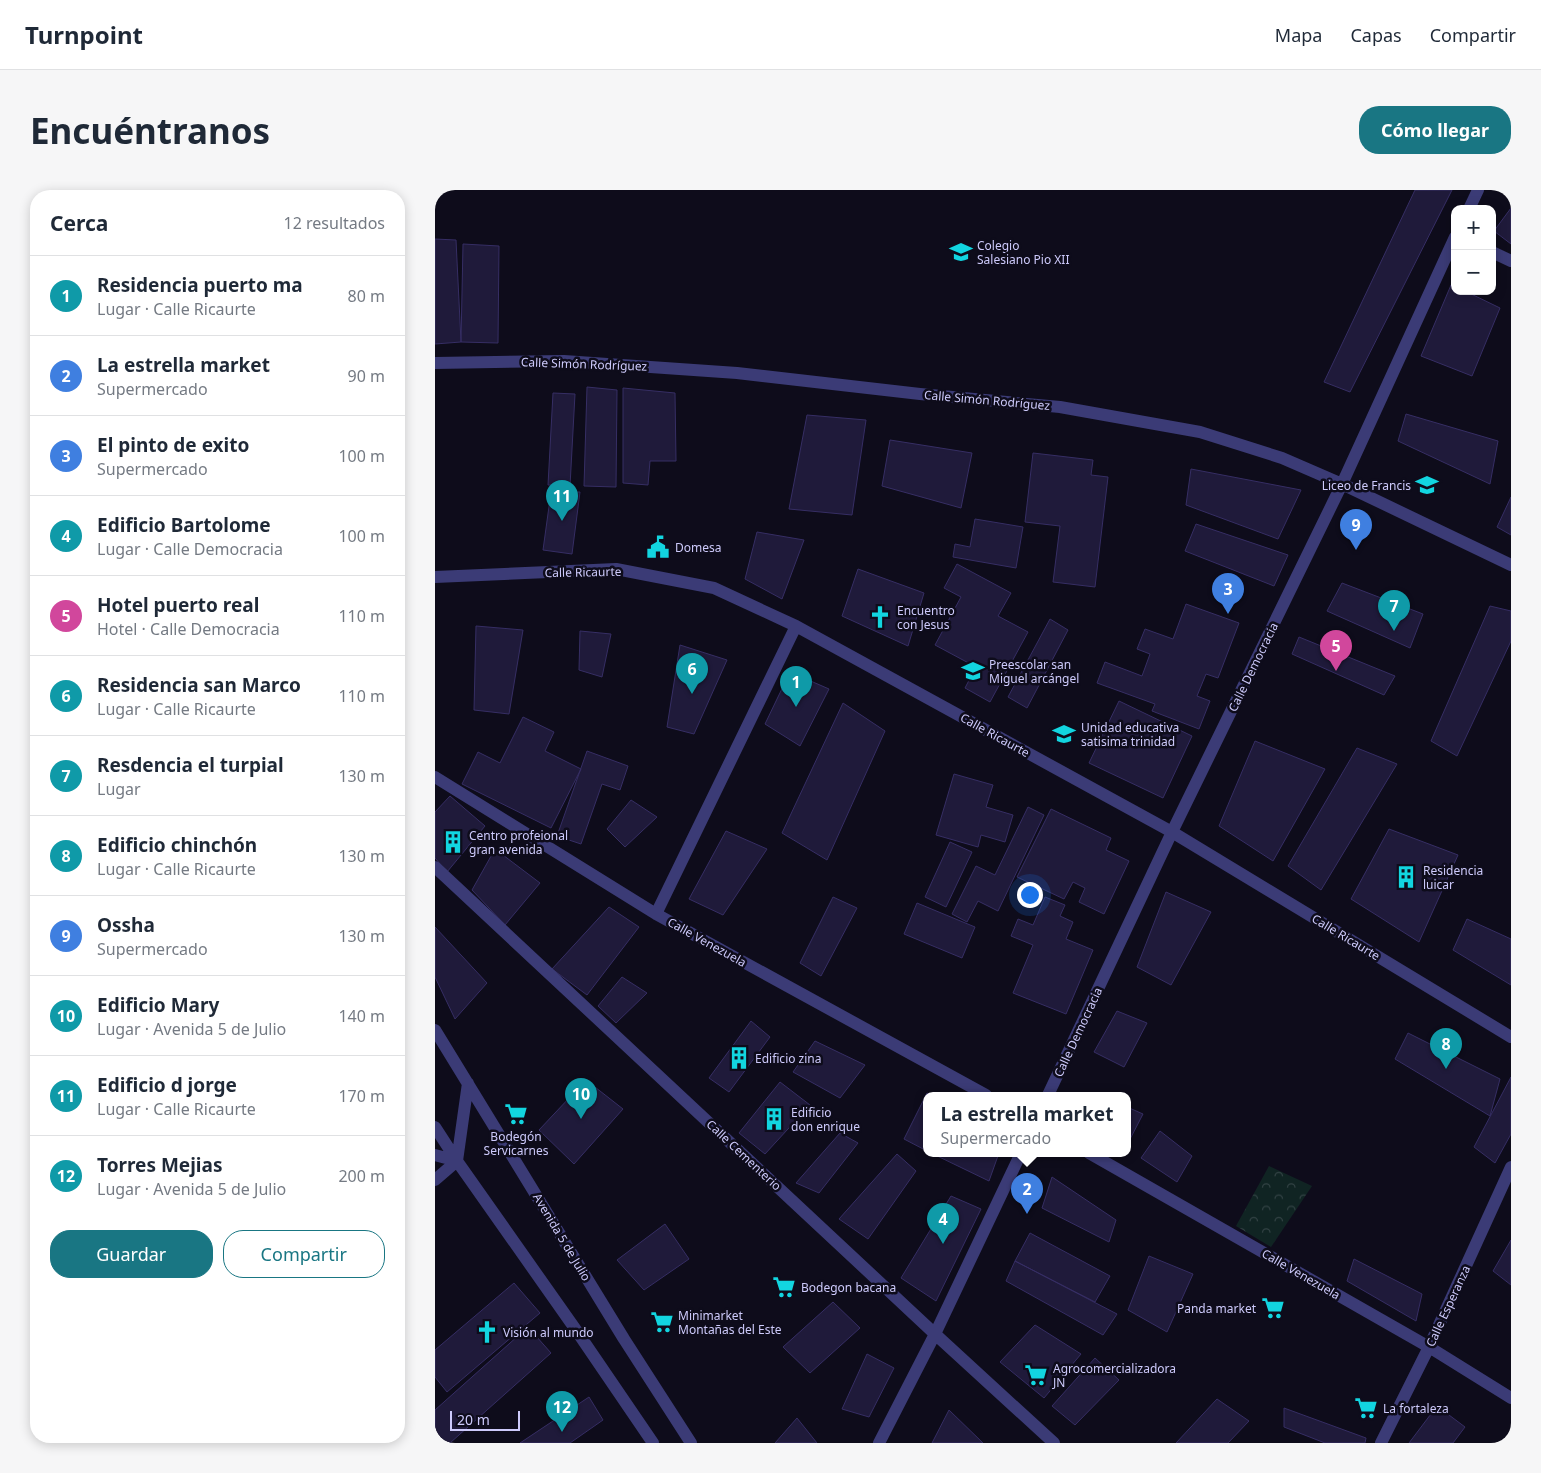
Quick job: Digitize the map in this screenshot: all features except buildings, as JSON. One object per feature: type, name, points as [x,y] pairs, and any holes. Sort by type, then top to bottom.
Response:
[{"type":"street","points":[[1471,205],[1478,190]]},
{"type":"street","name":"Calle Democracia","points":[[1049,1092],[1172,832],[1341,484],[1451,246]]},
{"type":"street","points":[[1496,254],[1511,261]]},
{"type":"street","name":"Calle Simón Rodríguez","points":[[435,363],[564,361],[737,372],[920,394],[1060,407],[1200,432],[1282,458],[1511,565]]},
{"type":"street","name":"Calle Ricaurte","points":[[435,577],[616,569],[714,588],[796,626],[1172,832],[1511,1037]]},
{"type":"street","points":[[656,914],[796,626]]},
{"type":"street","name":"Calle Venezuela","points":[[435,777],[656,914],[981,1092]]},
{"type":"street","name":"Calle Cementerio","points":[[435,867],[1053,1443]]},
{"type":"street","name":"Avenida 5 de Julio","points":[[435,1030],[624,1339],[691,1443]]},
{"type":"street","points":[[435,1180],[457,1161],[468,1083]]},
{"type":"street","points":[[435,1127],[653,1443]]},
{"type":"street","points":[[435,1155],[457,1161]]},
{"type":"street","points":[[879,1443],[935,1334],[1019,1157]]},
{"type":"street","name":"Calle Venezuela","points":[[1096,1157],[1429,1347],[1511,1398]]},
{"type":"street","name":"Calle Esperanza","points":[[1381,1443],[1429,1347],[1511,1167]]},
{"type":"green space","points":[[1269,1166],[1312,1186],[1271,1247],[1236,1226]]},
{"type":"place","name":"Colegio Salesiano Pio XII","points":[[961,252]]},
{"type":"place","name":"Liceo de Francis","points":[[1427,485]]},
{"type":"place","name":"Edificio d jorge","points":[[562,521]]},
{"type":"place","name":"Domesa","points":[[658,547]]},
{"type":"place","name":"Ossha","points":[[1356,550]]},
{"type":"place","name":"El pinto de exito","points":[[1228,614]]},
{"type":"place","name":"Encuentro con Jesus","points":[[880,617]]},
{"type":"place","name":"Resdencia el turpial","points":[[1394,631]]},
{"type":"place","name":"Preescolar san Miguel arcángel","points":[[973,671]]},
{"type":"place","name":"Hotel puerto real","points":[[1336,671]]},
{"type":"place","name":"Residencia san Marco","points":[[692,694]]},
{"type":"place","name":"Residencia puerto ma","points":[[796,707]]},
{"type":"place","name":"Unidad educativa satisima trinidad","points":[[1064,734]]},
{"type":"place","name":"Centro profeional gran avenida","points":[[453,842]]},
{"type":"place","name":"Residencia luicar","points":[[1406,877]]},
{"type":"place","name":"Edificio zina","points":[[739,1058]]},
{"type":"place","name":"Edificio chinchón","points":[[1446,1069]]},
{"type":"place","name":"Bodegón Servicarnes","points":[[516,1114]]},
{"type":"place","name":"Edificio Mary","points":[[581,1119]]},
{"type":"place","name":"Edificio don enrique","points":[[774,1119]]},
{"type":"place","name":"La estrella market","points":[[1027,1214]]},
{"type":"place","name":"Edificio Bartolome","points":[[943,1244]]},
{"type":"place","name":"Bodegon bacana","points":[[784,1287]]},
{"type":"place","name":"Panda market","points":[[1273,1308]]},
{"type":"place","name":"Minimarket Montañas del Este","points":[[662,1322]]},
{"type":"place","name":"Visión al mundo","points":[[487,1332]]},
{"type":"place","name":"Agrocomercializadora JN","points":[[1036,1375]]},
{"type":"place","name":"La fortaleza","points":[[1366,1408]]},
{"type":"place","name":"Torres Mejias","points":[[562,1432]]}]
